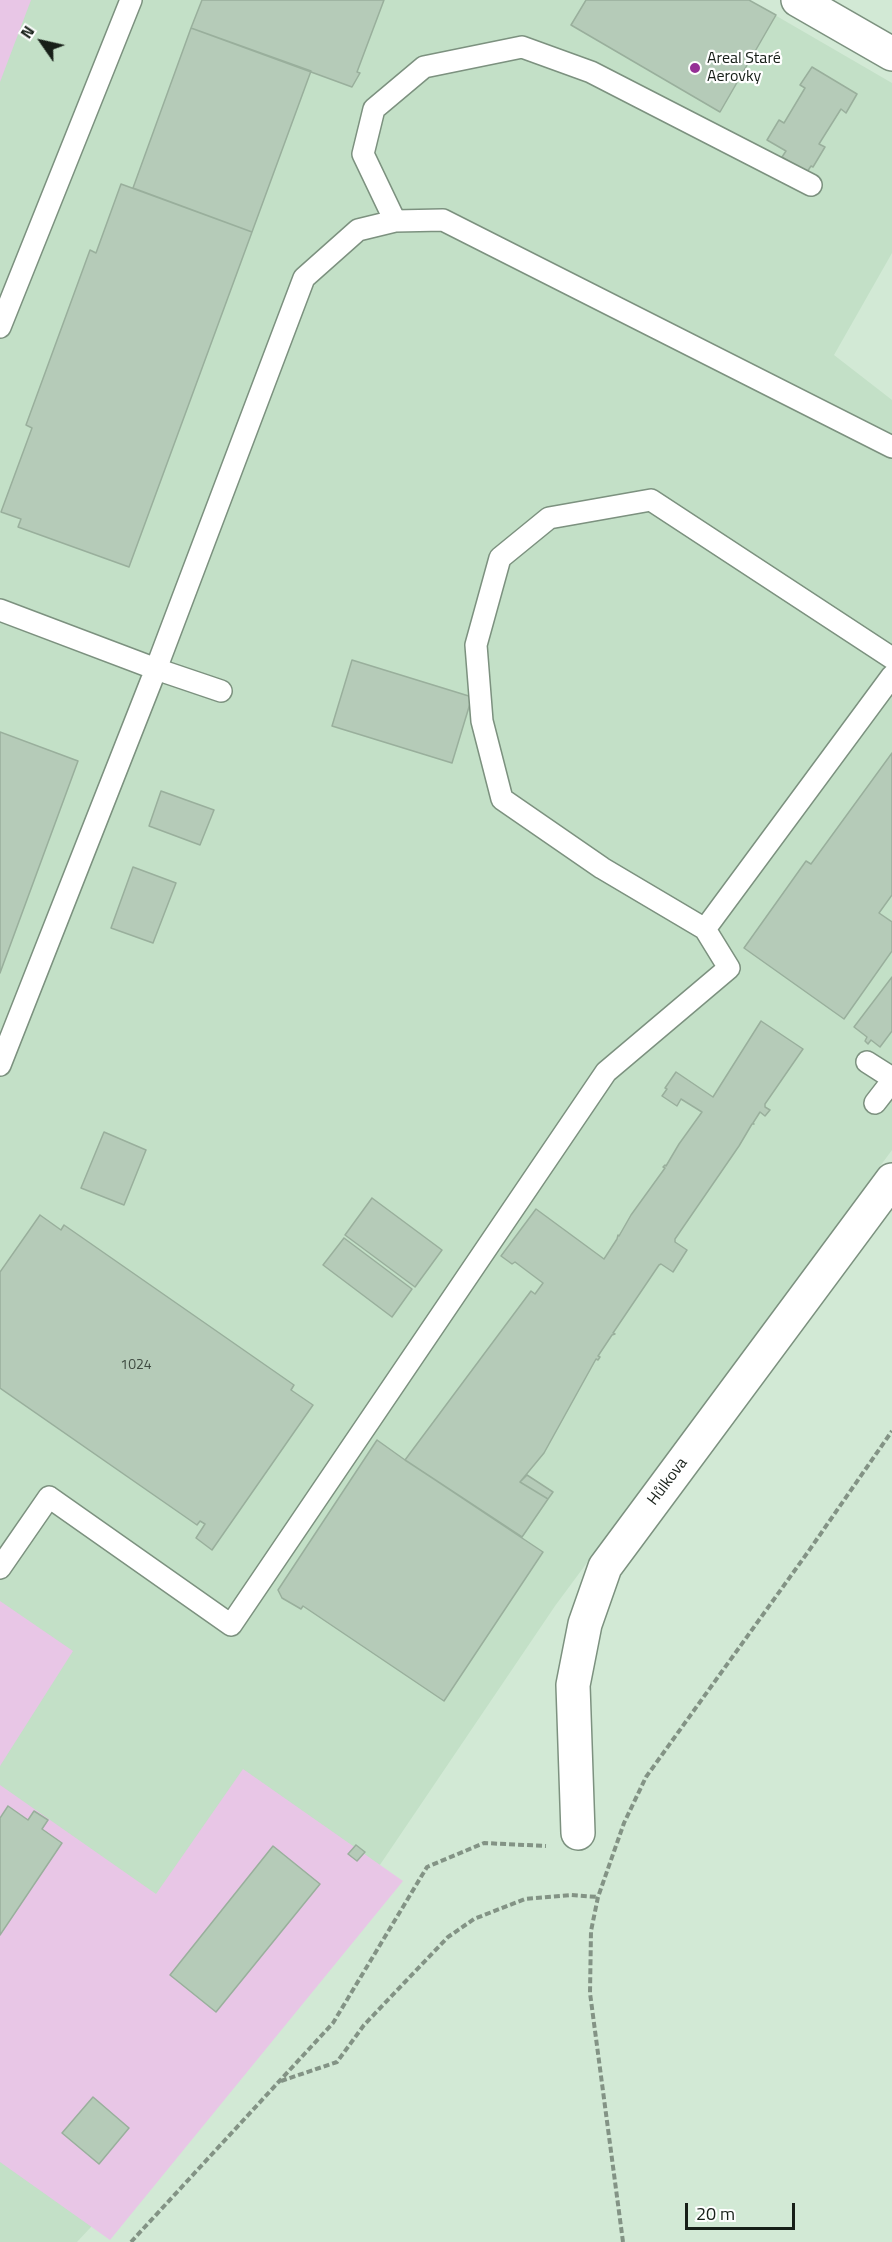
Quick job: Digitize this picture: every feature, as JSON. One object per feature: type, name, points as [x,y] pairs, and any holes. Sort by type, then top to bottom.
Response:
[{"type":"street","points":[[798,0],[892,54]]},
{"type":"street","name":"Hůlkova","points":[[578,1833],[573,1685],[585,1624],[605,1567],[892,1180]]},
{"type":"lane","points":[[0,327],[131,0]]},
{"type":"lane","points":[[395,221],[363,154],[374,109],[424,68],[522,47],[591,72],[811,185]]},
{"type":"lane","points":[[0,1065],[156,669],[304,278],[358,230],[395,221],[443,220],[892,447]]},
{"type":"lane","points":[[0,1568],[49,1497],[231,1625],[606,1072],[729,968],[705,929],[602,868],[502,799],[482,721],[476,645],[500,558],[549,518],[651,500],[892,658]]},
{"type":"lane","points":[[0,610],[221,691]]},
{"type":"lane","points":[[705,929],[892,676]]},
{"type":"lane","points":[[867,1062],[892,1080],[875,1103]]},
{"type":"path","points":[[623,2242],[590,1993],[591,1931],[598,1897],[624,1823],[646,1777],[892,1431]]},
{"type":"path","points":[[131,2242],[333,2023],[427,1868],[484,1843],[547,1846],[578,1833]]},
{"type":"path","points":[[279,2081],[337,2062],[373,2015],[448,1937],[474,1919],[525,1899],[571,1895],[598,1897]]},
{"type":"shaded area","points":[[0,0],[749,0],[892,83],[892,253],[834,355],[892,400],[892,1150],[555,1606],[250,2057],[77,2242],[0,2242]]},
{"type":"shaded area","points":[[0,0],[31,0],[0,82]]},
{"type":"shaded area","points":[[0,1601],[73,1651],[0,1766]]},
{"type":"shaded area","points":[[243,1769],[403,1881],[110,2240],[0,2162],[0,1785],[156,1894]]},
{"type":"building","points":[[202,0],[384,0],[357,72],[360,73],[352,87],[191,28]]},
{"type":"building","name":"Areal Staré Aerovky","points":[[586,0],[749,0],[776,15],[720,112],[571,25]]},
{"type":"building","points":[[191,28],[311,71],[252,232],[133,188]]},
{"type":"building","points":[[812,67],[857,94],[846,113],[841,109],[819,144],[825,147],[813,167],[811,166],[807,172],[782,157],[786,151],[767,140],[779,120],[784,123],[805,88],[800,85]]},
{"type":"building","points":[[121,184],[252,232],[129,567],[18,527],[21,519],[1,512],[32,428],[26,425],[90,250],[96,253]]},
{"type":"building","points":[[352,660],[472,697],[452,763],[332,726]]},
{"type":"building","points":[[0,732],[78,761],[0,973]]},
{"type":"building","points":[[892,753],[892,895],[879,913],[892,922],[892,951],[844,1019],[744,948],[806,861],[811,864]]},
{"type":"building","points":[[161,791],[214,810],[200,845],[149,826]]},
{"type":"building","points":[[133,867],[176,883],[153,943],[111,928]]},
{"type":"building","points":[[892,977],[892,1031],[880,1047],[871,1040],[868,1044],[865,1041],[867,1037],[854,1027]]},
{"type":"building","points":[[761,1021],[803,1049],[765,1104],[765,1107],[770,1110],[765,1116],[760,1112],[675,1239],[675,1242],[687,1250],[673,1272],[659,1265],[613,1333],[615,1334],[598,1356],[600,1357],[598,1360],[596,1359],[544,1453],[520,1482],[548,1499],[522,1537],[405,1460],[531,1291],[535,1294],[543,1283],[515,1262],[512,1264],[501,1256],[536,1209],[604,1259],[631,1215],[665,1168],[663,1167],[666,1166],[702,1112],[681,1099],[677,1106],[662,1096],[667,1089],[665,1088],[676,1072],[713,1097]]},
{"type":"building","points":[[104,1132],[146,1150],[124,1205],[81,1188]]},
{"type":"building","points":[[372,1198],[442,1250],[415,1287],[345,1235]]},
{"type":"building","points":[[40,1215],[61,1230],[64,1225],[294,1385],[291,1390],[313,1405],[212,1550],[196,1538],[205,1524],[200,1521],[197,1525],[0,1388],[0,1272]]},
{"type":"building","points":[[344,1238],[412,1289],[392,1317],[323,1265]]},
{"type":"building","points":[[377,1440],[543,1552],[444,1701],[303,1606],[301,1609],[282,1598],[278,1590]]},
{"type":"building","points":[[527,1475],[553,1492],[548,1499],[520,1482]]},
{"type":"building","points":[[8,1806],[28,1820],[34,1811],[48,1820],[42,1829],[62,1843],[0,1935],[0,1818]]},
{"type":"building","points":[[356,1845],[365,1852],[357,1861],[348,1854]]},
{"type":"building","points":[[273,1846],[320,1884],[216,2012],[170,1975]]},
{"type":"building","points":[[93,2097],[129,2128],[99,2164],[62,2133]]},
{"type":"place","name":"Areal Staré Aerovky","points":[[695,68]]}]
